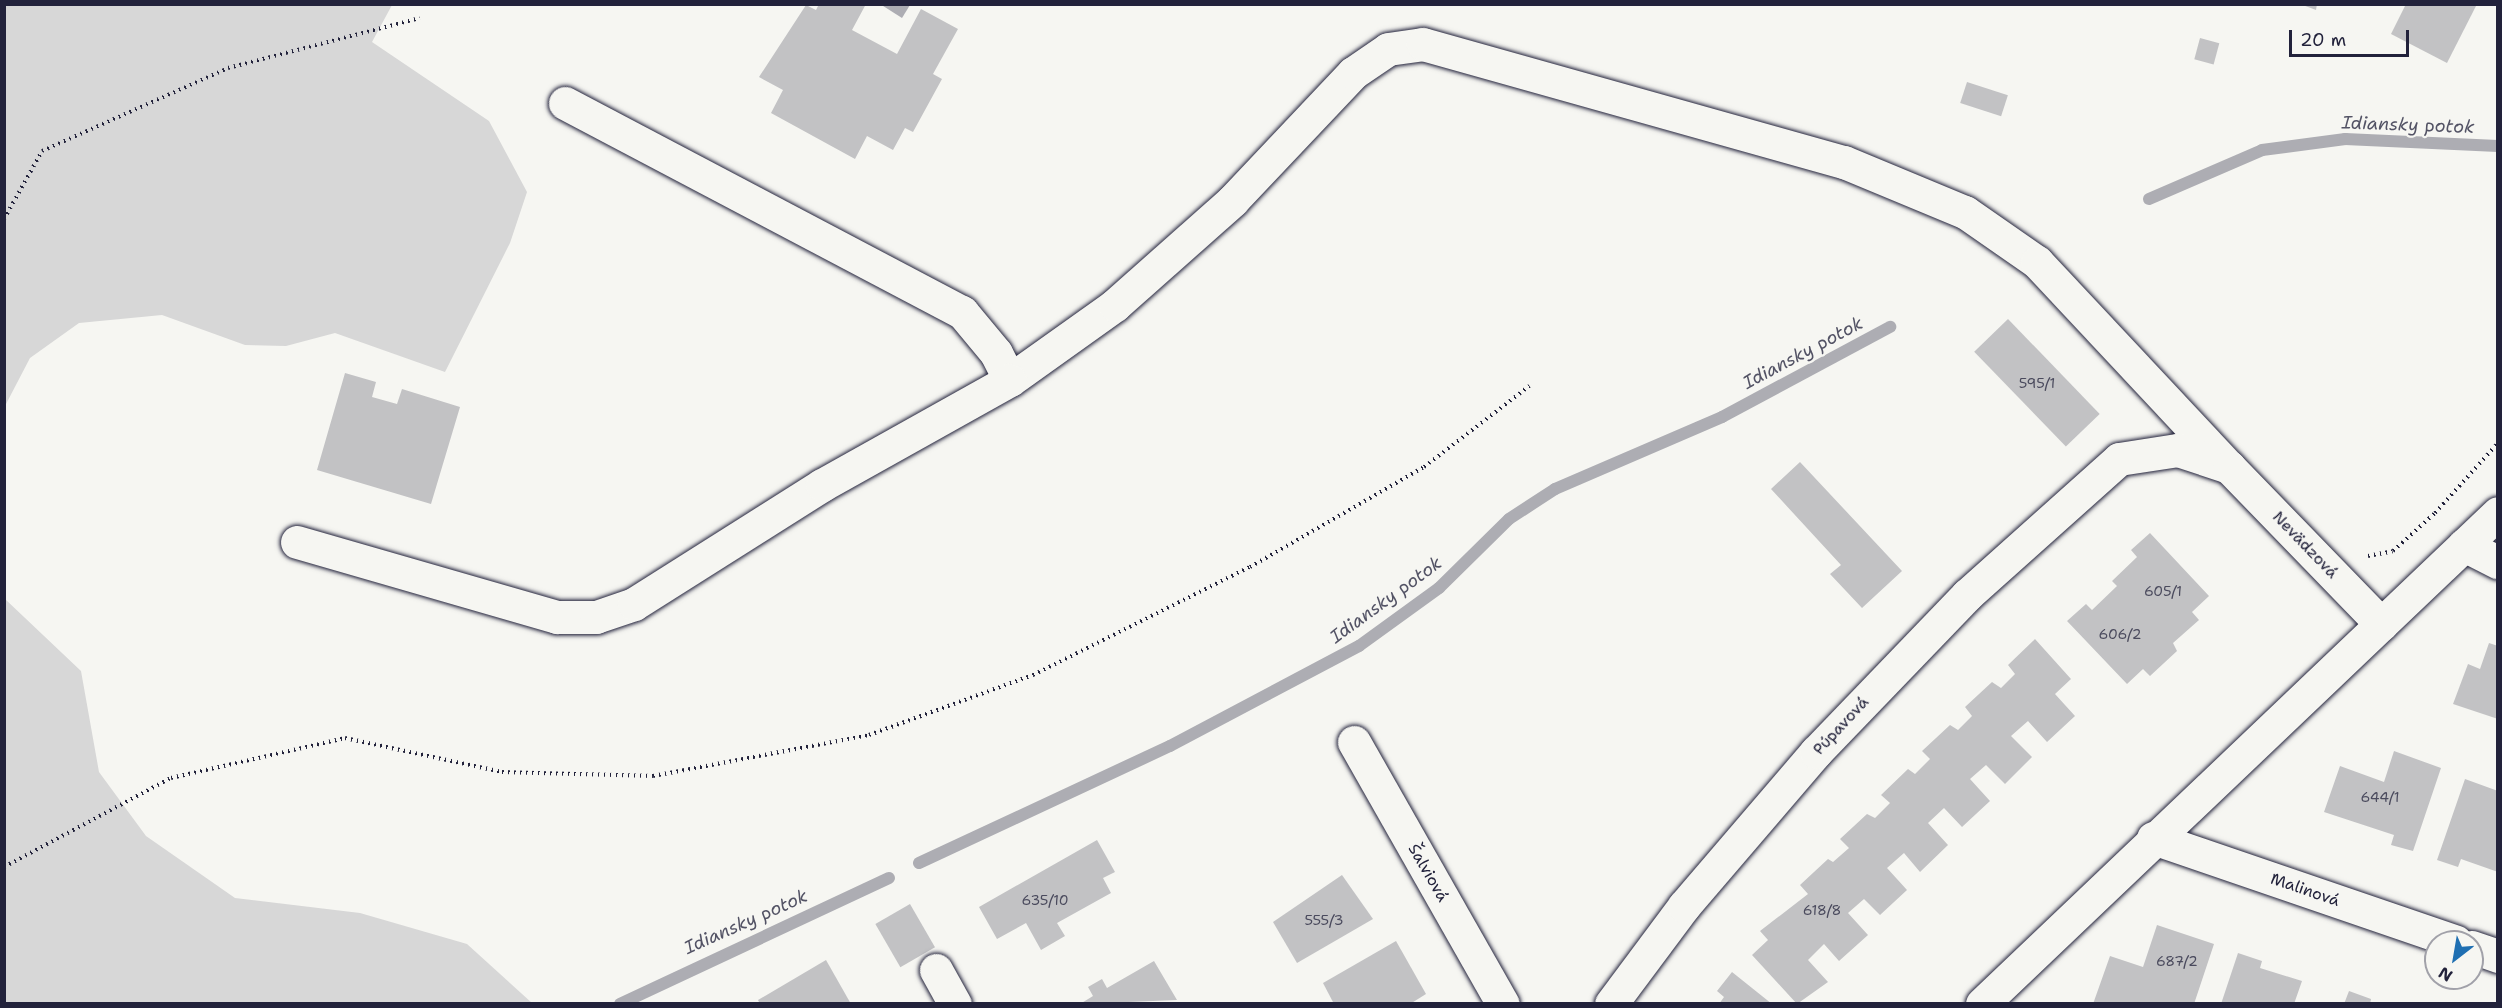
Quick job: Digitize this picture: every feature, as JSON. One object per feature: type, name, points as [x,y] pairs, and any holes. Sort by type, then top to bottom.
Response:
[{"type":"street","name":"Nevädzová","points":[[297,542],[557,617],[596,617],[634,604],[822,485],[1010,380],[1115,305],[1232,201],[1353,73],[1388,49],[1406,45],[1438,48],[1844,162],[1936,198],[2001,235],[2037,262],[2104,330],[2229,467],[2381,624]]},
{"type":"street","points":[[565,103],[962,312],[996,353],[1010,380]]},
{"type":"street","name":"Nevädzová","points":[[2099,475],[2119,459],[2153,451],[2178,450],[2229,467]]},
{"type":"street","name":"Púpavová","points":[[1611,1004],[1684,906],[1816,752],[1967,595],[2099,475]]},
{"type":"street","points":[[1982,1004],[2153,838],[2496,515]]},
{"type":"street","points":[[2464,545],[2498,562]]},
{"type":"street","name":"Šalviová","points":[[1354,742],[1503,1004]]},
{"type":"street","name":"Malinová","points":[[2153,838],[2424,931]]},
{"type":"street","points":[[936,970],[955,1004]]},
{"type":"path","points":[[4,219],[42,151],[228,68],[420,18]]},
{"type":"path","points":[[4,867],[171,778],[345,738],[502,772],[653,776],[869,735],[1033,675],[1250,567],[1424,467],[1528,386]]},
{"type":"path","points":[[2361,556],[2393,551],[2435,513],[2498,443]]},
{"type":"shaded area","points":[[5,4],[392,5],[372,42],[489,121],[527,192],[510,243],[445,372],[335,333],[286,346],[245,345],[162,315],[79,323],[30,358],[5,406]]},
{"type":"shaded area","points":[[880,4],[910,4],[910,5],[902,18]]},
{"type":"shaded area","points":[[5,599],[81,671],[99,772],[146,836],[235,898],[360,913],[467,944],[532,1003],[5,1003]]},
{"type":"building","points":[[819,4],[866,4],[852,30],[897,54],[921,9],[958,29],[933,74],[942,79],[913,132],[905,128],[893,150],[867,136],[855,159],[771,113],[783,90],[759,77],[806,5],[816,10]]},
{"type":"building","points":[[2300,4],[2317,4],[2316,10]]},
{"type":"building","points":[[2406,4],[2477,4],[2447,63],[2391,34]]},
{"type":"building","points":[[2200,38],[2219,43],[2214,64],[2194,59]]},
{"type":"building","points":[[1967,82],[2008,95],[2001,116],[1960,103]]},
{"type":"building","points":[[2008,319],[2100,414],[2066,447],[1974,352]]},
{"type":"building","points":[[345,373],[376,382],[372,397],[397,404],[402,389],[460,407],[431,504],[317,470]]},
{"type":"building","points":[[1800,462],[1902,571],[1862,608],[1830,574],[1841,565],[1771,489]]},
{"type":"building","points":[[2150,533],[2209,596],[2192,612],[2199,620],[2173,643],[2177,651],[2150,676],[2143,669],[2127,684],[2067,621],[2086,604],[2092,610],[2117,586],[2112,581],[2137,557],[2131,550]]},
{"type":"building","points":[[2035,639],[2071,679],[2055,694],[2075,716],[2047,742],[2028,721],[2011,736],[2032,757],[2005,784],[1986,765],[1970,779],[1990,801],[1962,827],[1944,808],[1928,823],[1948,845],[1920,872],[1904,853],[1887,868],[1907,890],[1880,915],[1864,899],[1848,913],[1868,935],[1839,961],[1824,944],[1808,960],[1828,982],[1797,1004],[1752,955],[1768,940],[1760,931],[1808,894],[1800,885],[1828,859],[1833,862],[1849,848],[1840,839],[1867,814],[1875,818],[1890,803],[1881,795],[1908,769],[1915,774],[1930,759],[1922,751],[1950,725],[1958,730],[1972,716],[1965,707],[1992,682],[2001,688],[2015,674],[2008,665]]},
{"type":"building","points":[[2489,643],[2498,646],[2498,719],[2453,704],[2468,664],[2480,669]]},
{"type":"building","points":[[2394,751],[2441,768],[2413,851],[2391,845],[2394,835],[2324,812],[2340,766],[2384,782]]},
{"type":"building","points":[[2465,779],[2498,791],[2498,872],[2461,859],[2458,867],[2437,860]]},
{"type":"building","points":[[1097,840],[1115,872],[1103,878],[1111,893],[1057,923],[1065,936],[1041,950],[1026,923],[997,939],[979,907]]},
{"type":"building","points":[[1342,875],[1373,919],[1297,963],[1273,922]]},
{"type":"building","points":[[910,904],[935,947],[900,967],[875,924]]},
{"type":"building","points":[[2157,925],[2214,944],[2194,1004],[2093,1004],[2110,956],[2143,967]]},
{"type":"building","points":[[1396,941],[1426,994],[1410,1004],[1334,1004],[1323,983]]},
{"type":"building","points":[[2238,953],[2262,961],[2260,968],[2302,981],[2294,1004],[2221,1004]]},
{"type":"building","points":[[826,960],[851,1004],[760,1004],[758,1000]]},
{"type":"building","points":[[1154,961],[1177,1000],[1080,1004],[1093,996],[1088,987],[1102,979],[1107,988]]},
{"type":"building","points":[[1732,972],[1772,1004],[1719,1004],[1724,997],[1717,991]]},
{"type":"building","points":[[2349,991],[2371,999],[2370,1004],[2344,1004]]},
{"type":"waterway","name":"Idiansky potok","points":[[2149,199],[2262,150],[2345,139],[2498,146]]},
{"type":"waterway","name":"Idiansky potok","points":[[919,863],[1170,746],[1359,646],[1439,588],[1509,519],[1555,489],[1722,417],[1890,327]]},
{"type":"waterway","name":"Idiansky potok","points":[[620,1004],[889,878]]}]
